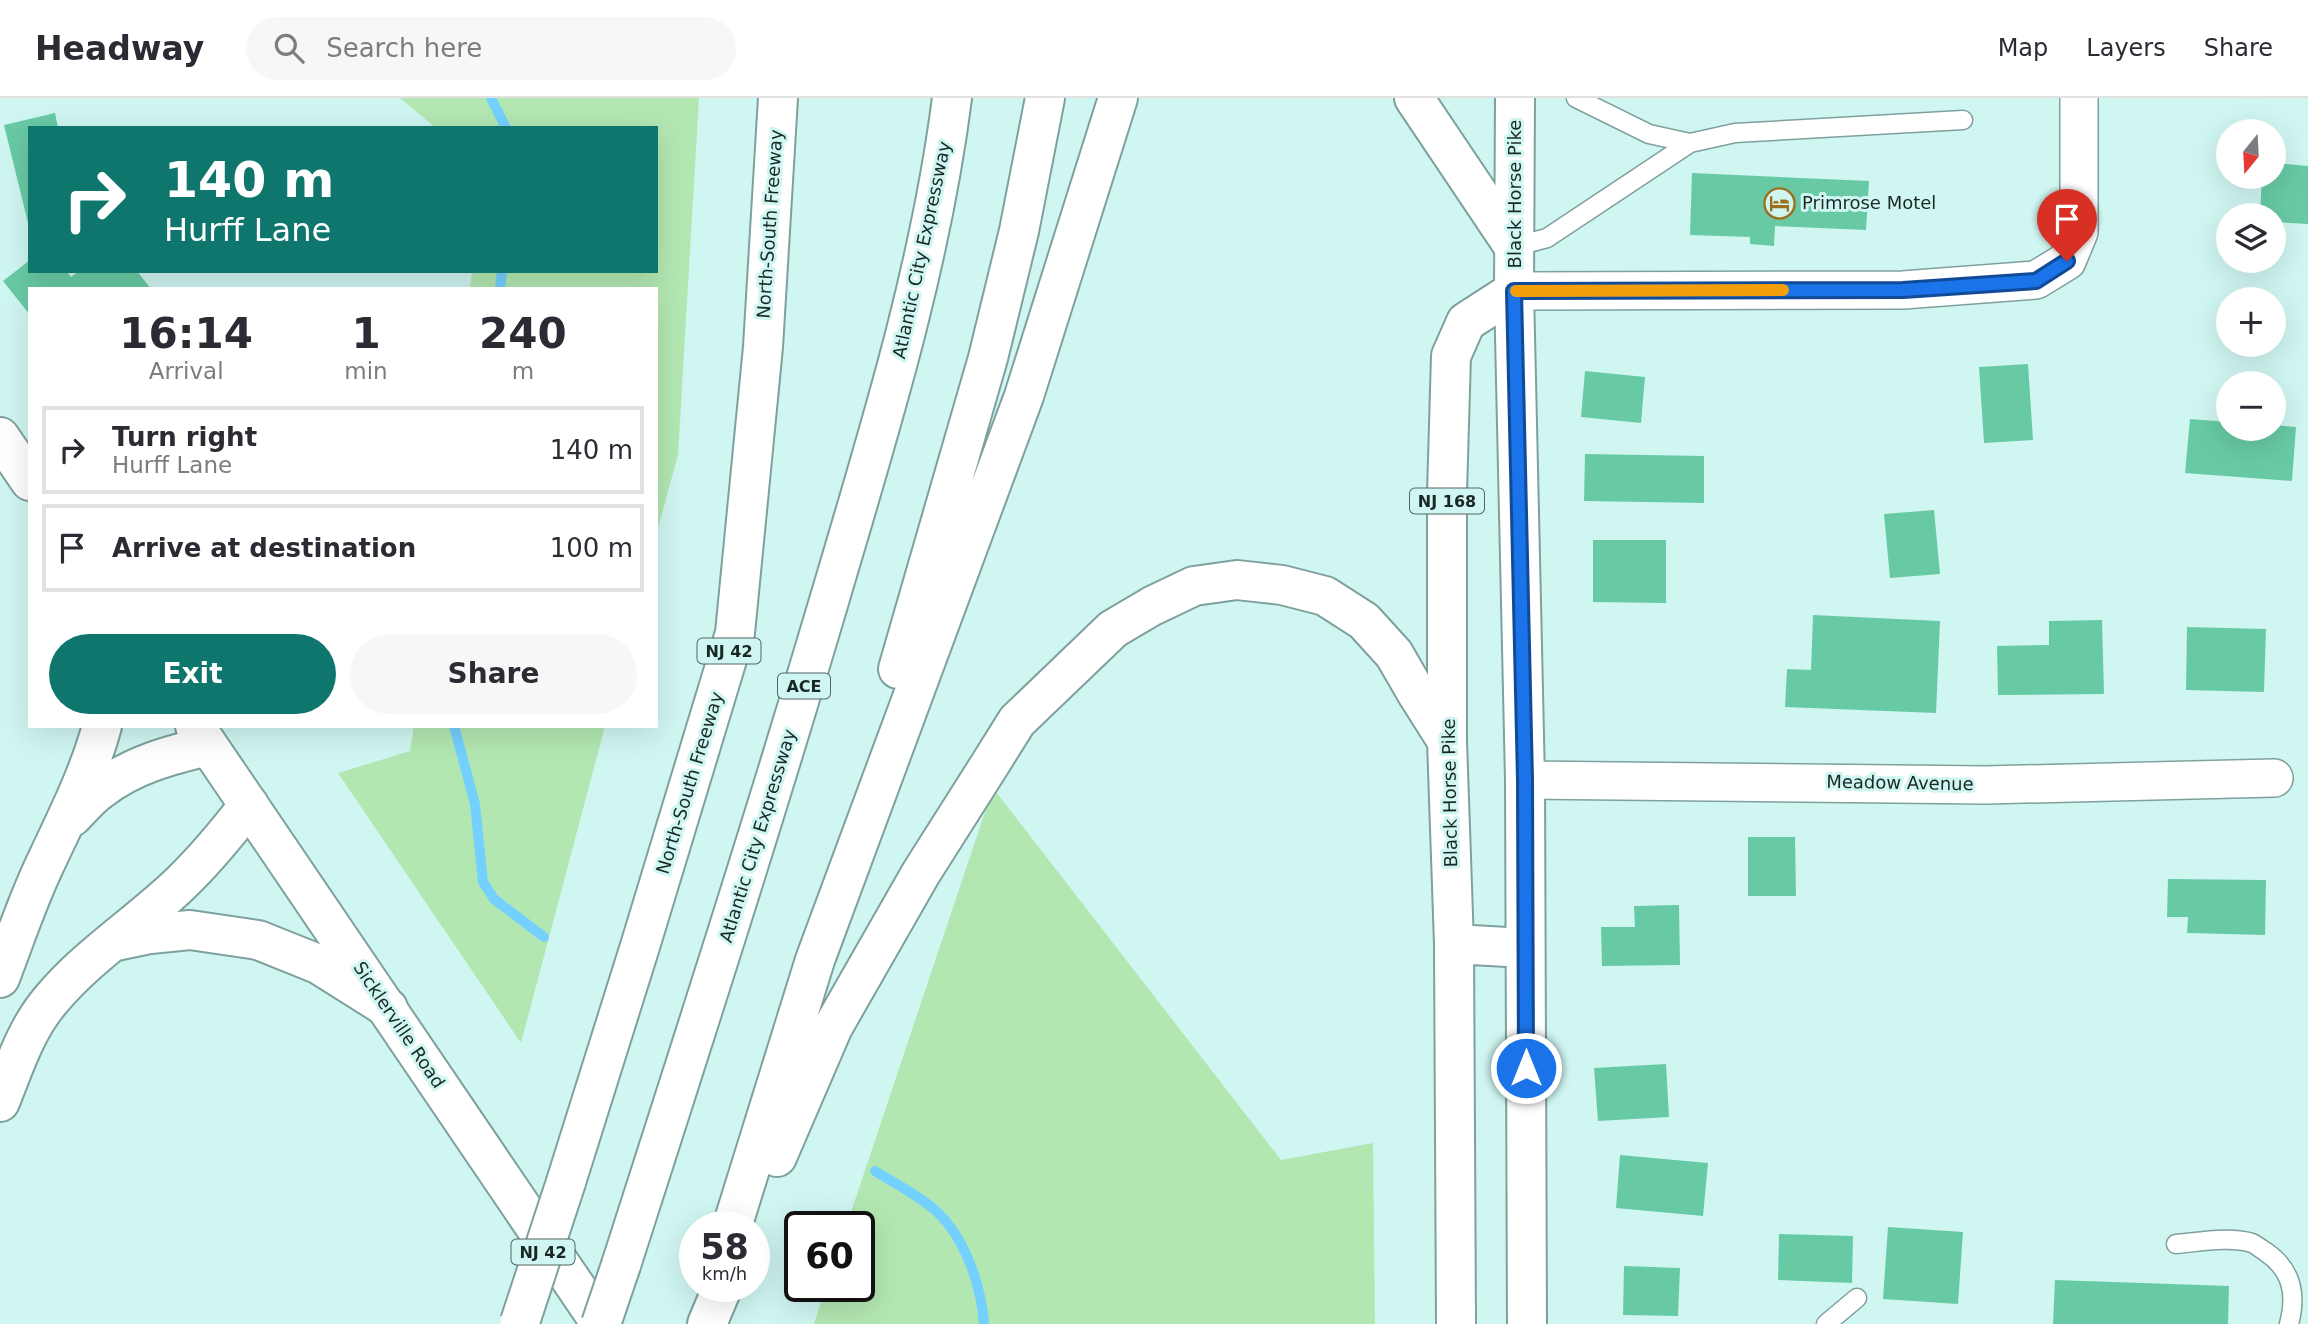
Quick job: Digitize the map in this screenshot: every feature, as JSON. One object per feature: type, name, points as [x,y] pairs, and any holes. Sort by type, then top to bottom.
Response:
[{"type":"main road","points":[[752,98],[767,284]]},
{"type":"main road","name":"North-South Freeway","points":[[519,1324],[642,943],[735,633],[767,284],[778,98]]},
{"type":"main road","name":"Atlantic City Expressway","points":[[601,1324],[758,838],[889,400],[915,300],[952,98]]},
{"type":"main road","points":[[737,1211],[815,960],[988,358],[1019,231],[1045,98]]},
{"type":"main road","points":[[815,960],[1024,396],[1118,98]]},
{"type":"main road","points":[[1414,98],[1514,247]]},
{"type":"main road","name":"Black Horse Pike","points":[[1515,98],[1514,291],[1525,780],[1527,1324]]},
{"type":"main road","name":"Black Horse Pike","points":[[1456,1324],[1454,944],[1447,741],[1447,494],[1451,356],[1466,322],[1514,291]]},
{"type":"main road","points":[[0,437],[28,478]]},
{"type":"main road","points":[[755,1211],[833,1027],[921,873],[1017,721],[1113,629],[1194,586],[1237,580],[1282,585],[1325,596],[1364,621],[1394,653],[1447,741]]},
{"type":"main road","points":[[0,978],[45,863],[65,824],[89,766],[101,728]]},
{"type":"main road","points":[[65,824],[99,790],[123,774],[202,736]]},
{"type":"main road","name":"Sicklerville Road","points":[[202,736],[601,1324]]},
{"type":"main road","points":[[0,1102],[28,1035],[50,1001],[110,943],[181,883],[217,846],[249,805]]},
{"type":"main road","points":[[110,943],[150,934],[190,930],[258,940],[318,964],[388,1008]]},
{"type":"main road","points":[[1454,944],[1525,948]]},
{"type":"main road","points":[[701,1324],[708,1302]]},
{"type":"main road","points":[[707,1324],[716,1302]]},
{"type":"street","points":[[1514,291],[1903,290],[2036,281],[2067,261],[2079,232],[2079,98]]},
{"type":"street","name":"Meadow Avenue","points":[[1525,780],[1986,785],[2274,778]]},
{"type":"lane","points":[[1576,98],[1649,134],[1689,143]]},
{"type":"lane","points":[[1514,247],[1547,238],[1689,143],[1735,133],[1964,120]]},
{"type":"lane","points":[[2176,1244],[2218,1240],[2253,1243],[2277,1260],[2292,1283],[2289,1324]]},
{"type":"lane","points":[[1826,1324],[1857,1298]]},
{"type":"green space","points":[[400,98],[699,98],[678,455],[658,528],[658,287],[470,287],[472,273],[658,273],[658,126],[434,126]]},
{"type":"green space","points":[[414,728],[604,728],[521,1043],[338,773],[410,751]]},
{"type":"green space","points":[[993,788],[1281,1160],[1373,1143],[1375,1324],[814,1324],[821,1302],[875,1302],[875,1211],[851,1211]]},
{"type":"building","points":[[55,113],[58,126],[28,126],[28,223],[4,125]]},
{"type":"building","points":[[2286,164],[2308,166],[2308,224],[2286,223],[2286,203],[2261,203],[2261,189],[2286,189]]},
{"type":"building","name":"Primrose Motel","points":[[1692,173],[1869,181],[1866,230],[1775,226],[1774,246],[1750,244],[1750,237],[1690,235]]},
{"type":"building","points":[[28,262],[28,273],[68,273],[71,277],[76,273],[139,273],[149,287],[28,287],[28,312],[3,281]]},
{"type":"building","points":[[2028,364],[2033,440],[1984,443],[1979,367]]},
{"type":"building","points":[[1585,371],[1645,377],[1641,423],[1581,417]]},
{"type":"building","points":[[2190,419],[2216,421],[2216,441],[2286,441],[2286,426],[2296,427],[2292,481],[2185,473]]},
{"type":"building","points":[[1585,454],[1704,456],[1704,503],[1584,501]]},
{"type":"building","points":[[1934,510],[1940,574],[1890,578],[1884,514]]},
{"type":"building","points":[[1593,540],[1666,540],[1666,603],[1593,602]]},
{"type":"building","points":[[1813,615],[1940,621],[1936,713],[1785,707],[1787,669],[1811,670]]},
{"type":"building","points":[[2102,620],[2104,694],[1998,695],[1997,646],[2049,645],[2049,621]]},
{"type":"building","points":[[2187,627],[2266,629],[2264,692],[2186,690]]},
{"type":"building","points":[[1748,837],[1795,837],[1796,896],[1748,896]]},
{"type":"building","points":[[2168,879],[2266,880],[2265,935],[2187,933],[2188,917],[2167,917]]},
{"type":"building","points":[[1679,905],[1680,965],[1602,966],[1601,927],[1635,927],[1634,906]]},
{"type":"building","points":[[1666,1064],[1669,1117],[1598,1121],[1594,1068]]},
{"type":"building","points":[[1620,1155],[1708,1163],[1703,1216],[1616,1208]]},
{"type":"building","points":[[1888,1227],[1963,1232],[1958,1304],[1883,1299]]},
{"type":"building","points":[[1779,1234],[1853,1236],[1852,1283],[1778,1280]]},
{"type":"building","points":[[1624,1266],[1680,1268],[1678,1316],[1623,1315]]},
{"type":"building","points":[[2055,1280],[2229,1286],[2228,1324],[2053,1324]]},
{"type":"waterway","points":[[491,98],[505,126]]},
{"type":"waterway","points":[[500,287],[502,273]]},
{"type":"waterway","points":[[455,728],[475,804],[483,882],[494,899],[544,937]]},
{"type":"waterway","points":[[875,1171],[914,1194],[946,1221],[970,1262],[984,1324]]},
{"type":"slow traffic","points":[[1516,291],[1783,290]]},
{"type":"place","name":"Primrose Motel","points":[[1779,203]]},
{"type":"route","points":[[1526,1068],[1525,780],[1514,291],[1903,290],[2036,281],[2067,261]]}]
